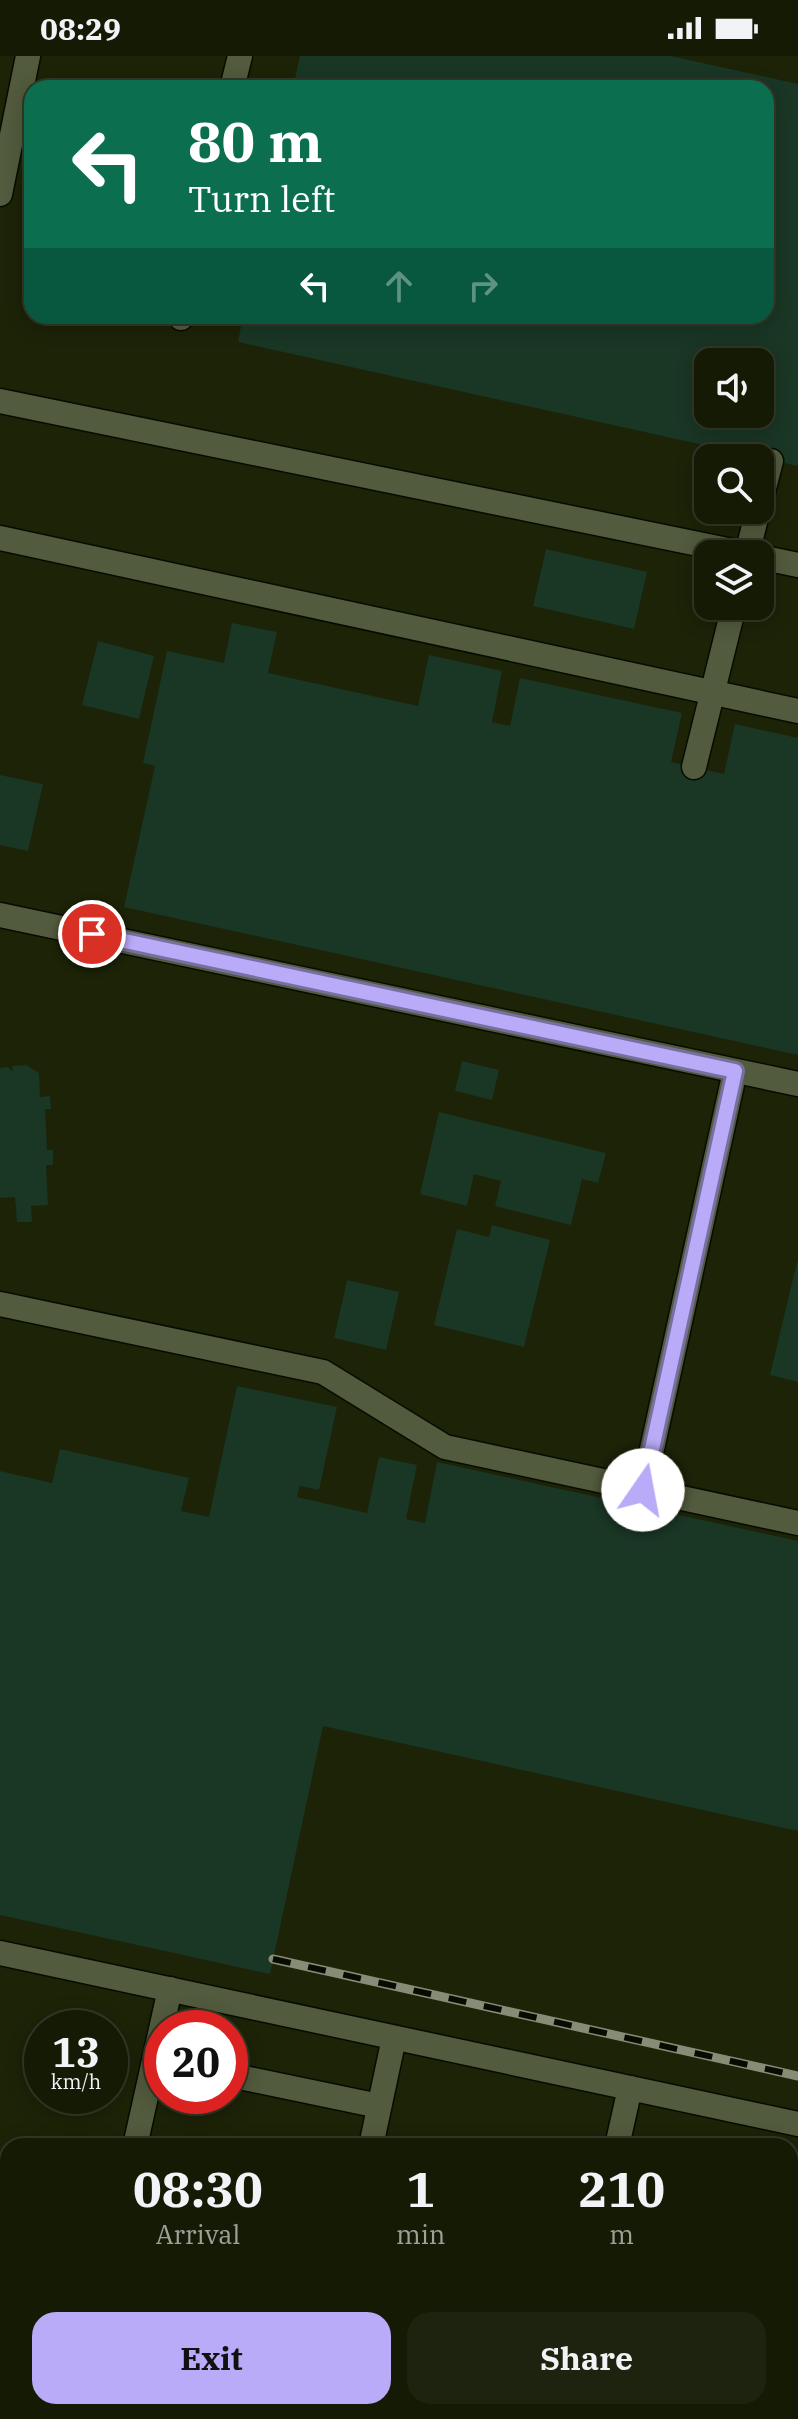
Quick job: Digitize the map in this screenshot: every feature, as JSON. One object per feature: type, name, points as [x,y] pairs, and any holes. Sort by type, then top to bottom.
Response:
[{"type":"lane","points":[[0,194],[6,130],[28,56]]},
{"type":"lane","points":[[234,80],[240,56]]},
{"type":"lane","points":[[0,401],[694,543]]},
{"type":"lane","points":[[0,538],[798,711]]},
{"type":"lane","points":[[774,560],[798,565]]},
{"type":"lane","points":[[694,767],[730,620]]},
{"type":"lane","points":[[0,915],[798,1084]]},
{"type":"lane","points":[[643,1490],[735,1071]]},
{"type":"lane","points":[[0,1304],[323,1372],[445,1447],[798,1523]]},
{"type":"lane","points":[[0,1953],[798,2124]]},
{"type":"lane","points":[[166,2010],[170,1989]]},
{"type":"lane","points":[[373,2138],[394,2038]]},
{"type":"lane","points":[[248,2079],[379,2106]]},
{"type":"lane","points":[[619,2138],[630,2088]]},
{"type":"lane","points":[[137,2138],[144,2113]]},
{"type":"building","points":[[300,56],[671,56],[798,84],[798,466],[774,461],[774,444],[699,444],[238,342],[241,324],[774,324],[774,80],[295,80]]},
{"type":"building","points":[[546,549],[647,572],[634,629],[533,606]]},
{"type":"building","points":[[232,623],[277,632],[268,673],[418,706],[429,655],[502,671],[492,722],[510,726],[520,678],[682,713],[671,762],[724,774],[735,724],[798,738],[798,1055],[124,907],[155,766],[143,763],[167,651],[224,663]]},
{"type":"building","points":[[98,641],[154,656],[139,719],[82,705]]},
{"type":"building","points":[[0,775],[43,784],[28,851],[0,845]]},
{"type":"building","points":[[462,1061],[499,1070],[492,1100],[455,1091]]},
{"type":"building","points":[[26,1065],[39,1073],[40,1097],[50,1096],[51,1109],[45,1109],[47,1150],[53,1150],[53,1165],[46,1165],[48,1205],[31,1206],[32,1222],[17,1222],[15,1197],[0,1198],[0,1068],[8,1067],[13,1072],[12,1066]]},
{"type":"building","points":[[439,1112],[606,1153],[598,1183],[582,1179],[571,1225],[495,1206],[501,1181],[474,1174],[467,1206],[420,1194]]},
{"type":"building","points":[[492,1225],[550,1240],[524,1347],[434,1325],[457,1229],[489,1237]]},
{"type":"building","points":[[798,1262],[798,1382],[770,1375]]},
{"type":"building","points":[[347,1280],[399,1292],[386,1350],[334,1338]]},
{"type":"building","points":[[237,1386],[337,1407],[319,1490],[300,1486],[297,1497],[367,1513],[379,1457],[417,1465],[406,1519],[425,1523],[437,1462],[798,1541],[798,1831],[323,1726],[270,1974],[0,1915],[0,1471],[52,1483],[60,1449],[189,1478],[181,1511],[209,1517]]},
{"type":"railway","points":[[273,1959],[798,2076]]},
{"type":"route","points":[[92,934],[735,1071],[643,1490]]}]
